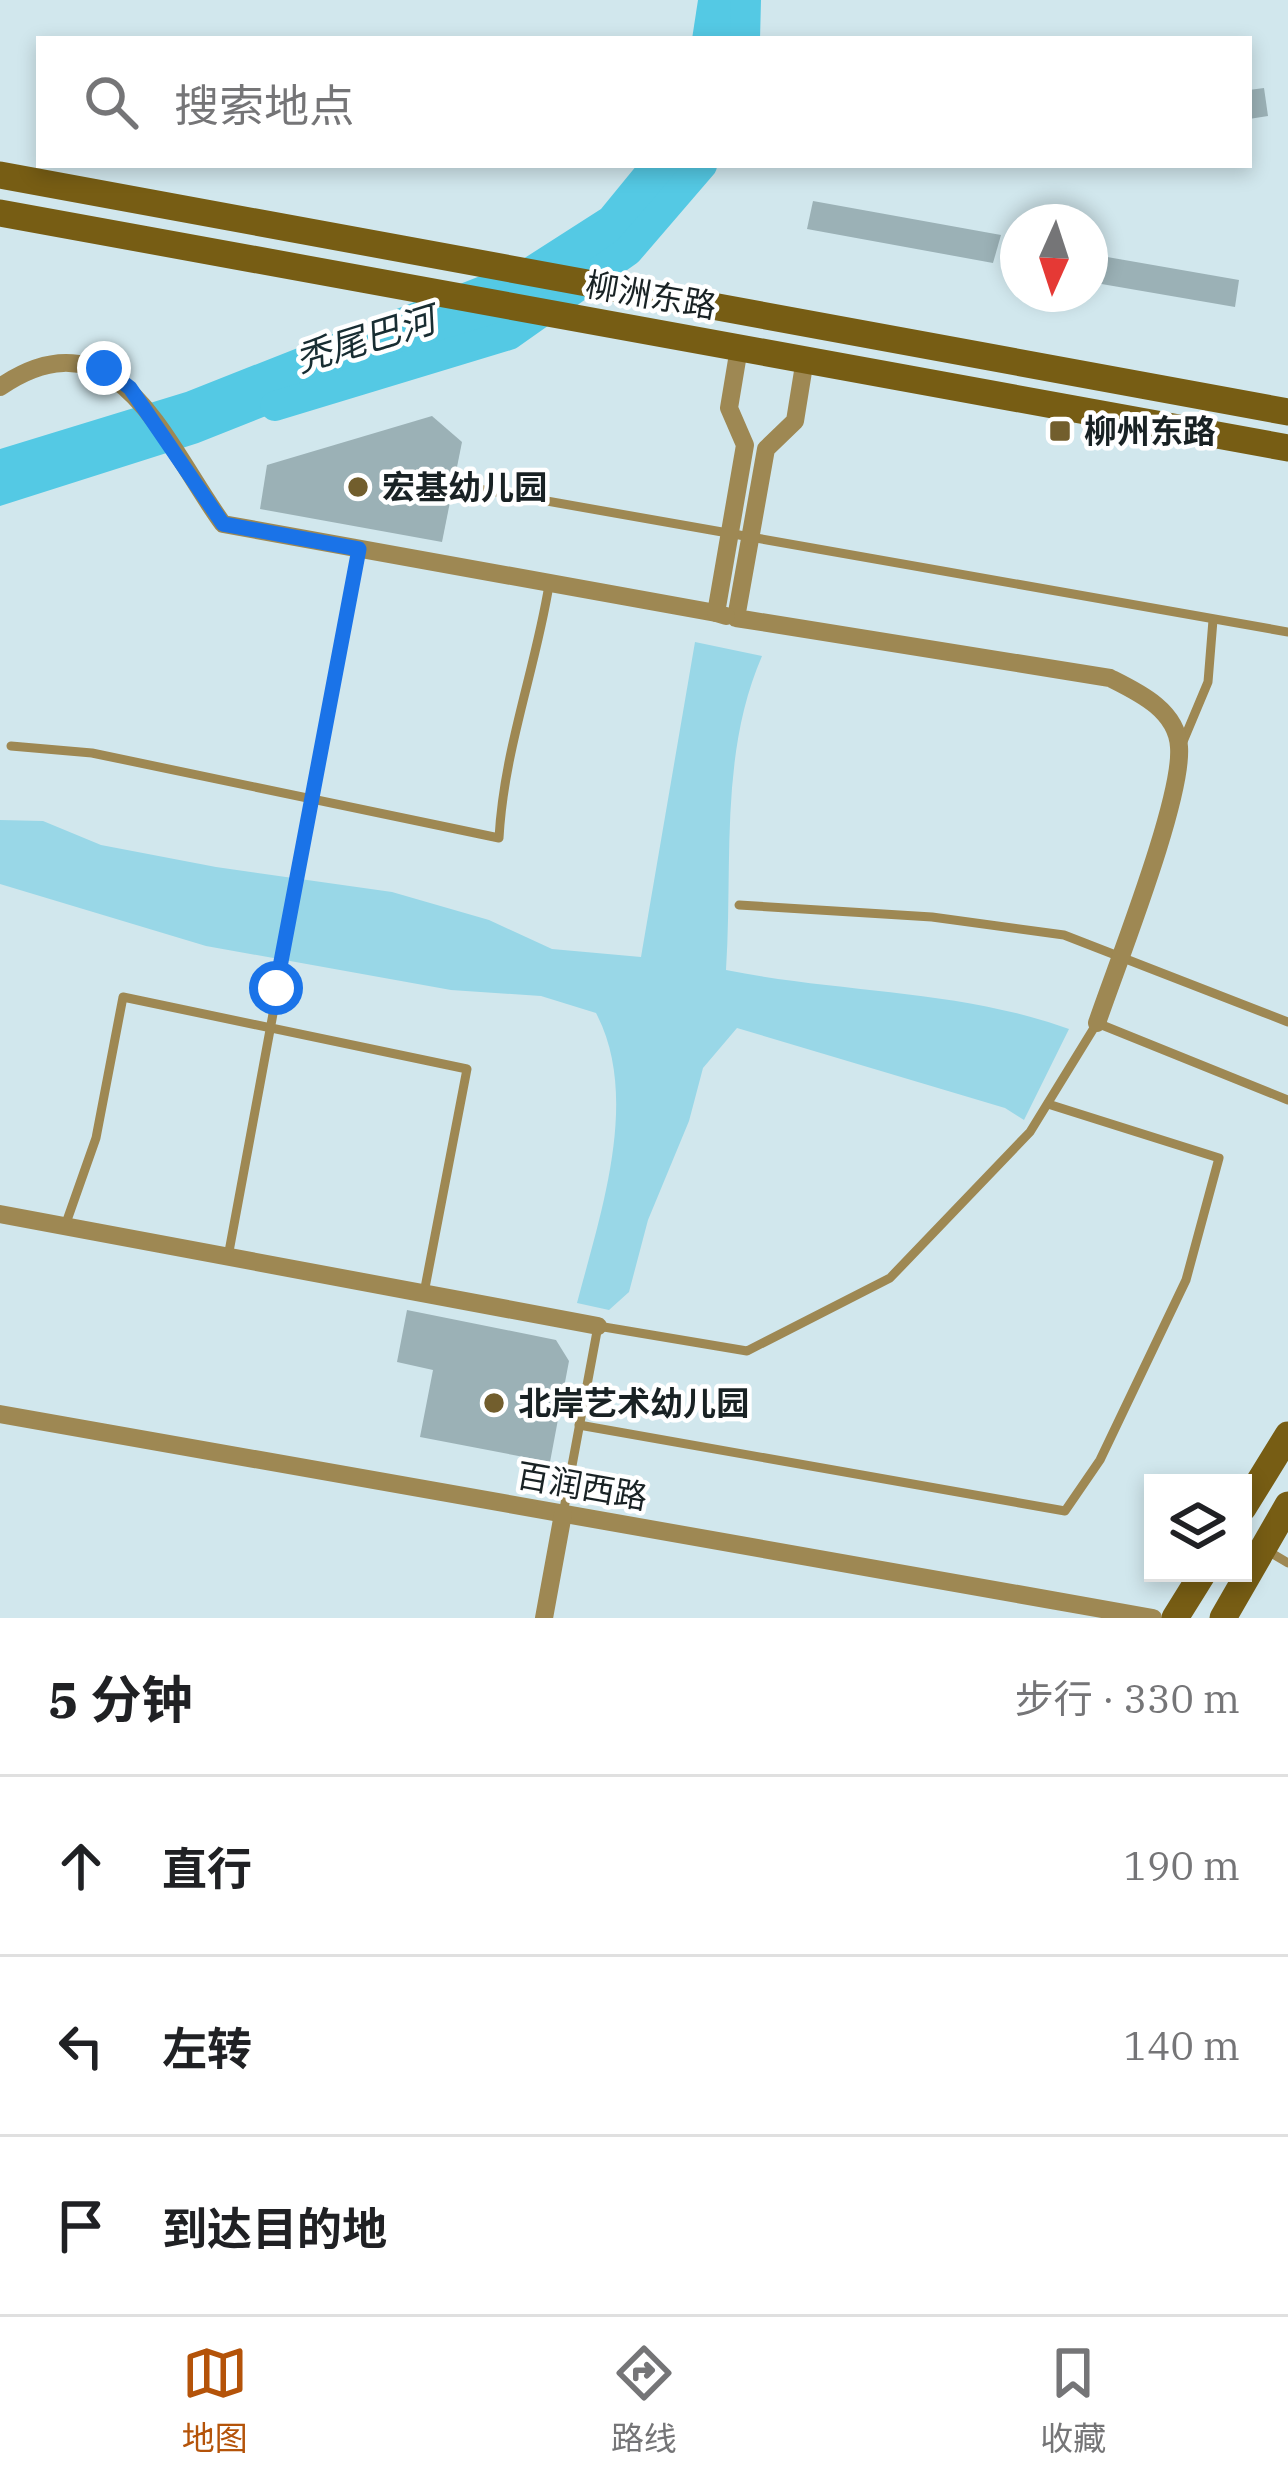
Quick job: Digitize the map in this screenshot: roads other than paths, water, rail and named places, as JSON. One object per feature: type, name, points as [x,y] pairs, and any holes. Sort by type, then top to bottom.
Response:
[{"type":"main road","name":"柳洲东路","points":[[0,175],[1288,412]]},
{"type":"main road","name":"柳洲东路","points":[[0,213],[1288,448]]},
{"type":"main road","points":[[1252,1493],[1288,1435]]},
{"type":"main road","points":[[1222,1618],[1273,1545],[1288,1505]]},
{"type":"main road","points":[[1175,1618],[1197,1582]]},
{"type":"street","points":[[716,613],[745,445],[729,409],[739,347]]},
{"type":"street","points":[[736,618],[766,449],[795,421],[805,359]]},
{"type":"street","points":[[0,387],[18,374],[70,362],[104,368],[130,388],[223,524],[736,618],[1110,678],[1155,701],[1180,744],[1171,799],[1097,1023]]},
{"type":"street","points":[[0,1214],[598,1326]]},
{"type":"street","name":"百润西路","points":[[0,1414],[1153,1618]]},
{"type":"street","points":[[544,1618],[563,1514]]},
{"type":"lane","points":[[473,488],[1288,632]]},
{"type":"lane","points":[[228,1257],[359,549]]},
{"type":"lane","points":[[11,746],[92,752],[500,838],[502,787],[520,693],[540,638],[549,583]]},
{"type":"lane","points":[[1178,754],[1208,682],[1213,620]]},
{"type":"lane","points":[[739,904],[932,917],[1064,935],[1288,1022]]},
{"type":"lane","points":[[64,1226],[96,1138],[124,998],[467,1070],[424,1293]]},
{"type":"lane","points":[[563,1514],[598,1326],[747,1351],[890,1278],[1030,1132],[1097,1023],[1288,1100]]},
{"type":"lane","points":[[580,1426],[1065,1511],[1100,1460],[1186,1280],[1219,1158],[1048,1104]]},
{"type":"lane","points":[[1273,1545],[1288,1563]]},
{"type":"water","points":[[698,0],[743,0],[737,36],[692,36]]},
{"type":"water","points":[[635,168],[696,168],[627,251],[540,307],[198,443],[0,506],[0,449],[186,392],[523,259],[601,209]]},
{"type":"waterway","name":"秃尾巴河","points":[[745,36],[746,0]]},
{"type":"waterway","name":"秃尾巴河","points":[[275,406],[509,335],[628,251],[699,168]]},
{"type":"place","name":"柳州东路","points":[[1060,431]]},
{"type":"place","name":"宏基幼儿园","points":[[358,487]]},
{"type":"place","name":"北岸艺术幼儿园","points":[[494,1403]]}]
